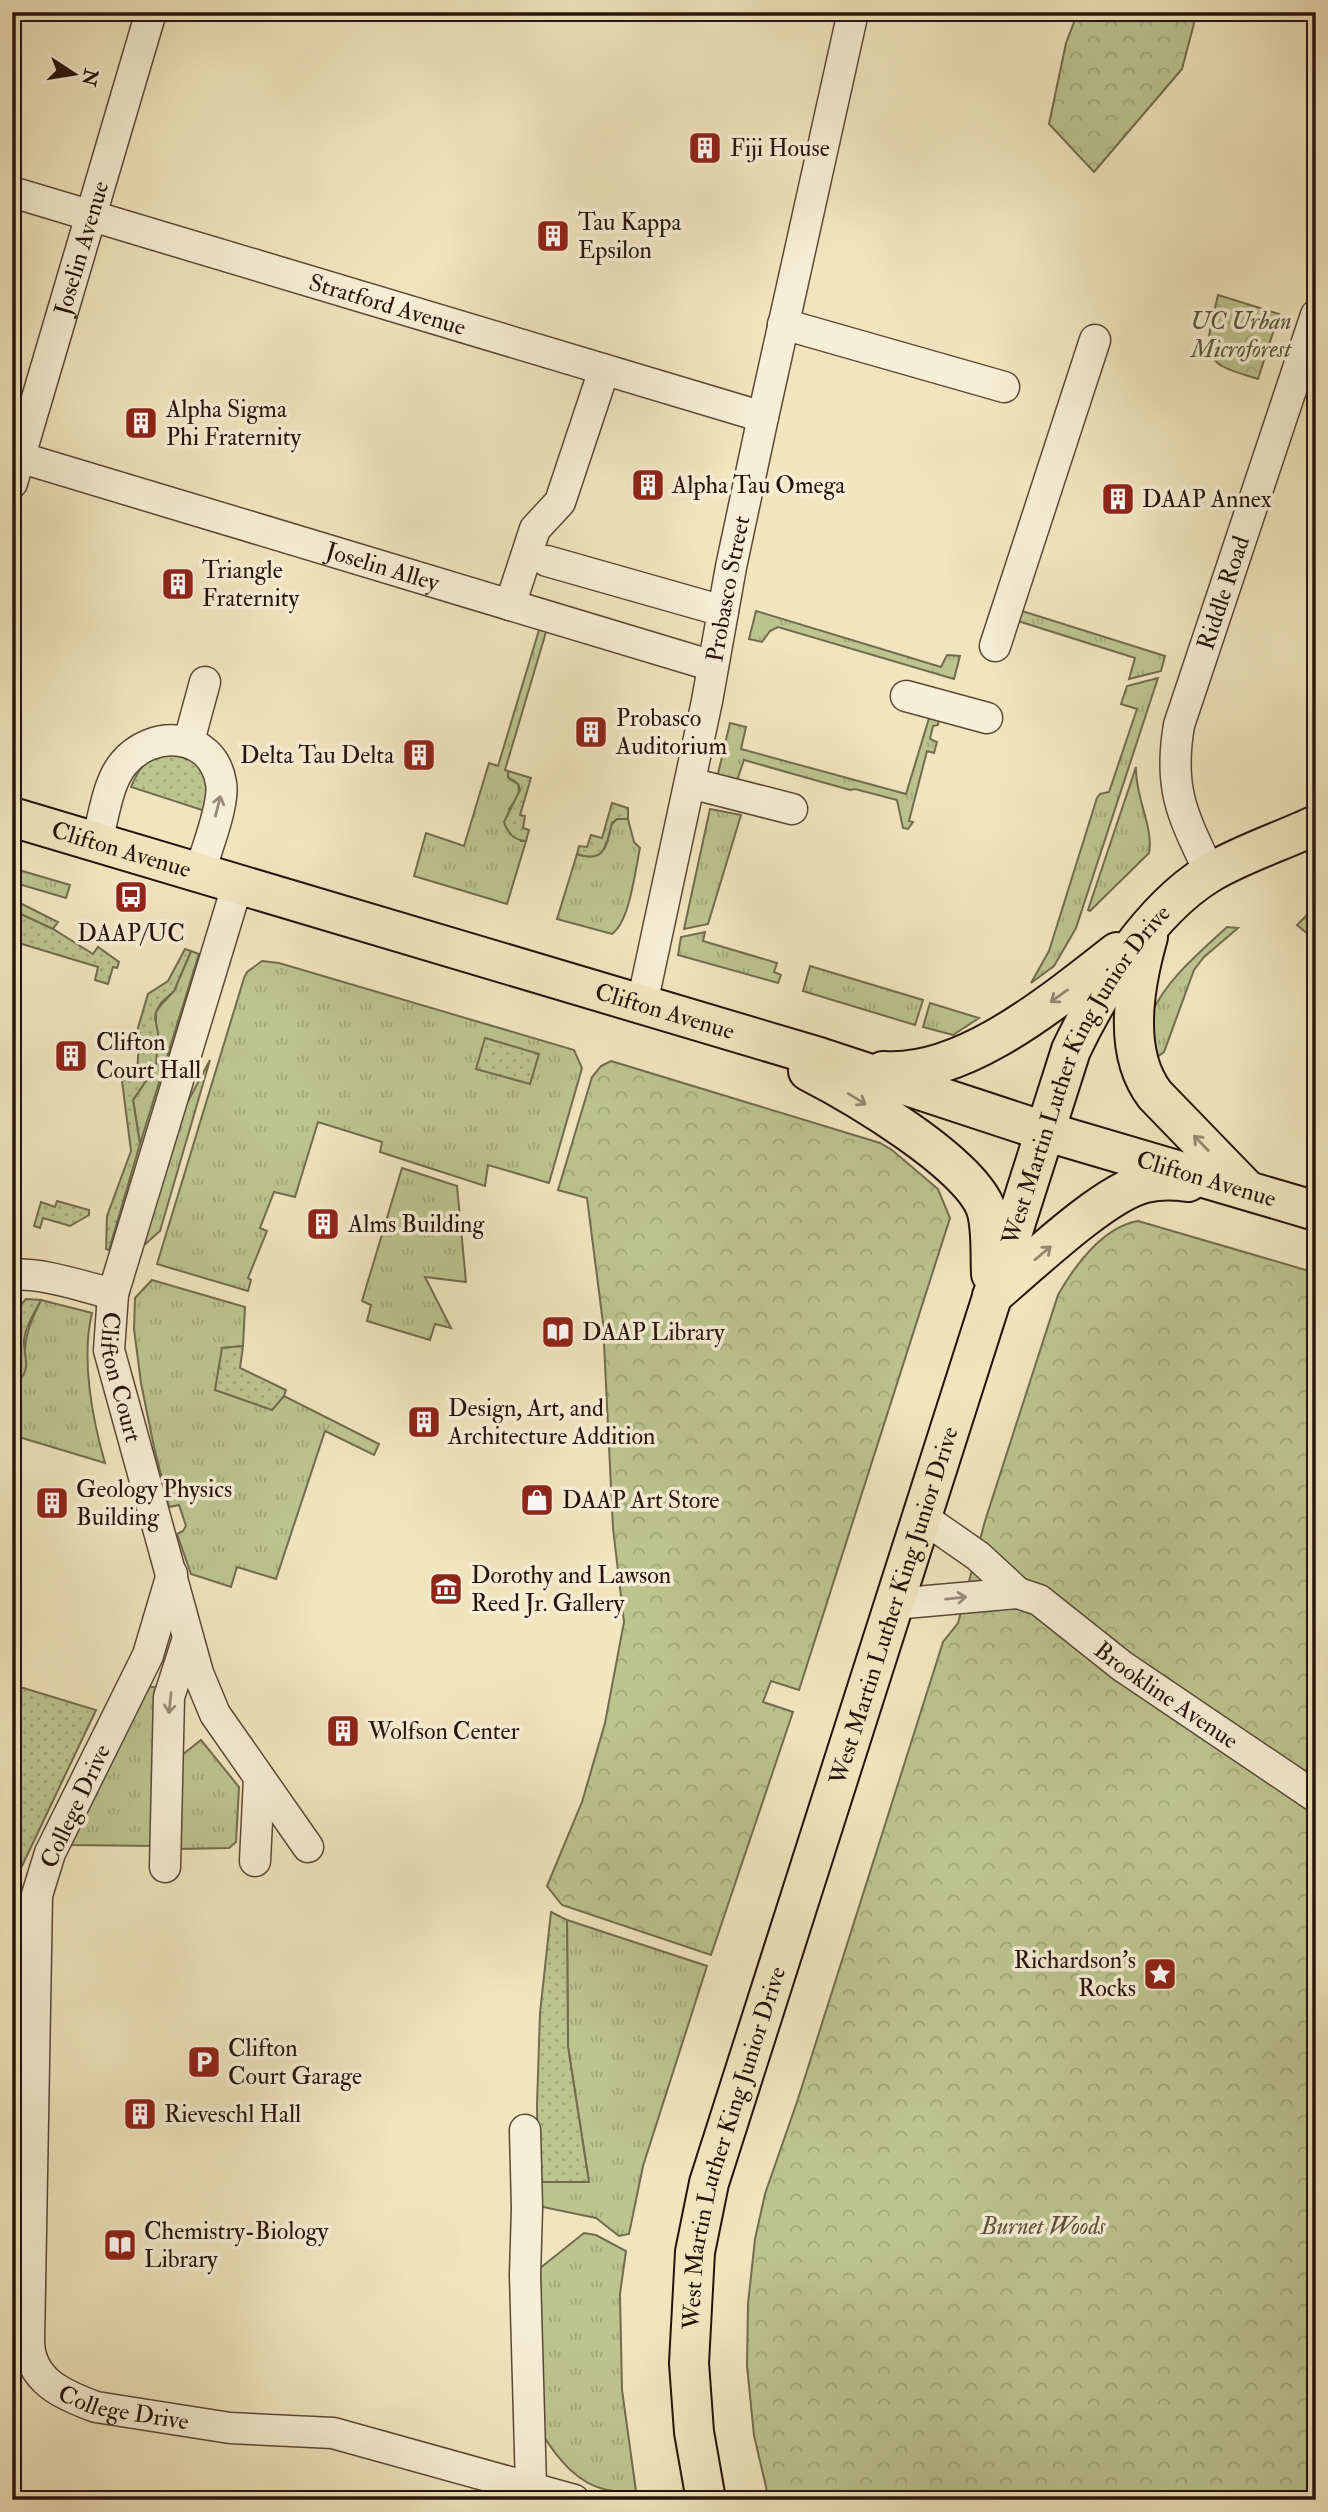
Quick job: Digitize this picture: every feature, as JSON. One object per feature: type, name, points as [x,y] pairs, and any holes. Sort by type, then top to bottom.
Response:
[{"type":"main road","name":"Clifton Avenue","points":[[12,817],[97,840],[642,1004],[856,1069],[1044,1131],[1316,1211]]},
{"type":"main road","name":"West Martin Luther King Junior Drive","points":[[706,2499],[694,2431],[689,2363],[695,2252],[707,2194],[1072,1050],[1090,1012],[1152,924],[1182,894],[1210,873],[1316,825]]},
{"type":"main road","points":[[856,1069],[916,1070],[946,1063],[970,1053],[1053,1000],[1152,924]]},
{"type":"main road","points":[[1152,924],[1139,975],[1135,1012],[1134,1036],[1144,1081],[1249,1191]]},
{"type":"main road","points":[[732,1032],[836,1086],[907,1130],[963,1177],[980,1196],[987,1212],[992,1296]]},
{"type":"main road","points":[[992,1296],[1122,1192],[1145,1183],[1177,1180],[1249,1191]]},
{"type":"street","name":"Joselin Avenue","points":[[15,465],[151,12]]},
{"type":"street","name":"Probasco Street","points":[[642,1004],[690,783],[763,417],[853,12]]},
{"type":"street","name":"Stratford Avenue","points":[[12,192],[763,417]]},
{"type":"street","name":"Riddle Road","points":[[1210,873],[1185,820],[1176,792],[1174,752],[1179,725],[1316,314]]},
{"type":"street","points":[[783,324],[1004,387]]},
{"type":"street","points":[[995,646],[1095,340]]},
{"type":"street","points":[[510,605],[536,529],[560,502],[604,370]]},
{"type":"street","name":"Joselin Alley","points":[[15,465],[510,605],[713,666]]},
{"type":"street","points":[[547,561],[723,611]]},
{"type":"street","points":[[189,741],[205,682]]},
{"type":"street","points":[[906,695],[987,718]]},
{"type":"street","points":[[97,840],[112,786],[120,767],[128,758],[150,743],[172,739],[189,741],[203,749],[215,765],[222,784],[221,802],[200,872]]},
{"type":"street","points":[[690,783],[792,809]]},
{"type":"street","name":"Clifton Court","points":[[239,883],[113,1294],[110,1350],[198,1674],[215,1714],[308,1847]]},
{"type":"street","points":[[12,1275],[48,1279],[113,1294]]},
{"type":"street","name":"Brookline Avenue","points":[[922,1517],[978,1556],[1018,1593],[1039,1600],[1133,1673],[1316,1797]]},
{"type":"street","name":"College Drive","points":[[172,1574],[148,1655],[50,1853],[37,1895],[29,2342],[33,2366],[57,2388],[96,2407],[230,2428],[333,2433],[574,2500]]},
{"type":"street","points":[[894,1604],[1018,1593]]},
{"type":"street","points":[[165,1867],[169,1697],[188,1637]]},
{"type":"street","points":[[256,1861],[259,1779]]},
{"type":"street","points":[[525,2130],[525,2275],[531,2487]]},
{"type":"street","points":[[701,2500],[706,2499]]},
{"type":"green space","points":[[1078,12],[1197,12],[1182,69],[1094,172],[1049,124],[1066,43]]},
{"type":"green space","name":"UC Urban Microforest","points":[[1218,295],[1279,314],[1258,379],[1222,366],[1211,352],[1211,323]]},
{"type":"green space","points":[[756,611],[941,667],[947,655],[960,656],[954,679],[778,627],[770,631],[762,642],[749,639]]},
{"type":"green space","points":[[1022,611],[1165,656],[1161,671],[1129,679],[1135,658],[1018,621]]},
{"type":"green space","points":[[542,620],[549,622],[505,770],[508,771],[510,779],[518,784],[516,800],[509,809],[521,841],[526,841],[507,904],[414,876],[426,833],[464,846],[489,763],[498,766]]},
{"type":"green space","points":[[1158,678],[1076,928],[1054,966],[1031,983],[1049,951],[1097,798],[1100,794],[1109,792],[1137,709],[1121,704],[1127,686]]},
{"type":"green space","points":[[930,715],[939,718],[938,725],[933,726],[930,739],[937,742],[934,753],[927,751],[909,821],[913,822],[908,829],[903,828],[897,800],[850,790],[744,760],[735,786],[716,782],[730,723],[746,727],[741,749],[906,794]]},
{"type":"green space","points":[[164,751],[195,760],[210,779],[208,812],[131,787],[143,766]]},
{"type":"green space","points":[[1136,767],[1138,790],[1149,833],[1149,853],[1090,911],[1088,910]]},
{"type":"green space","points":[[508,771],[531,778],[520,815],[525,816],[523,828],[529,830],[526,841],[512,836],[504,822],[520,790],[518,784],[508,777]]},
{"type":"green space","points":[[612,803],[628,808],[628,819],[617,819],[612,823],[606,845],[599,854],[577,854],[579,846],[587,847],[591,835],[602,838]]},
{"type":"green space","points":[[710,809],[741,815],[708,924],[684,929]]},
{"type":"green space","points":[[617,819],[628,819],[634,842],[640,848],[631,895],[618,928],[612,934],[557,919],[577,854],[598,855],[606,846],[611,825]]},
{"type":"green space","points":[[12,868],[70,885],[66,898],[12,882]]},
{"type":"green space","points":[[12,899],[58,922],[52,930],[12,910]]},
{"type":"green space","points":[[1316,906],[1316,941],[1297,925]]},
{"type":"green space","points":[[12,910],[53,929],[93,954],[98,947],[119,962],[117,968],[113,967],[108,984],[95,980],[98,967],[12,941]]},
{"type":"green space","points":[[1227,927],[1238,928],[1204,957],[1194,970],[1164,1052],[1157,1057],[1144,1052],[1148,1023],[1158,1001],[1184,967]]},
{"type":"green space","points":[[705,932],[703,941],[777,963],[774,972],[781,975],[778,983],[678,955],[681,937]]},
{"type":"green space","points":[[185,949],[191,951],[174,991],[156,1012],[156,1066],[133,1100],[140,1144],[109,1250],[106,1249],[107,1216],[131,1151],[122,1081],[137,1070],[140,1033],[137,1031],[148,994],[168,981]]},
{"type":"green space","points":[[191,951],[199,954],[140,1144],[133,1100],[156,1066],[156,1012],[174,991]]},
{"type":"green space","points":[[262,961],[279,963],[574,1050],[582,1068],[549,1183],[488,1165],[485,1186],[380,1152],[382,1142],[318,1122],[295,1197],[274,1192],[260,1228],[267,1231],[248,1278],[251,1280],[248,1291],[157,1264],[244,978],[247,972]]},
{"type":"green space","points":[[810,966],[923,1000],[915,1025],[803,991]]},
{"type":"green space","points":[[930,1003],[979,1018],[953,1035],[923,1027]]},
{"type":"green space","points":[[485,1038],[539,1054],[530,1084],[476,1069]]},
{"type":"green space","points":[[210,1060],[160,1231],[141,1248],[178,1120]]},
{"type":"green space","points":[[611,1061],[880,1143],[938,1189],[950,1218],[799,1690],[771,1681],[763,1702],[793,1712],[711,1955],[562,1905],[547,1886],[582,1802],[605,1723],[624,1622],[613,1528],[603,1323],[587,1198],[558,1190],[592,1077],[601,1066]]},
{"type":"green space","points":[[402,1168],[457,1186],[466,1282],[425,1277],[451,1328],[435,1324],[430,1340],[367,1321],[371,1305],[362,1301]]},
{"type":"green space","points":[[57,1201],[89,1210],[89,1215],[70,1226],[43,1218],[40,1228],[34,1226],[41,1202],[55,1207]]},
{"type":"green space","name":"Burnet Woods","points":[[1138,1221],[1316,1273],[1316,2500],[769,2500],[754,2435],[747,2366],[748,2304],[755,2239],[765,2194],[798,2099],[943,1642],[958,1623],[985,1521],[1058,1295],[1091,1249],[1113,1231]]},
{"type":"green space","points":[[152,1280],[245,1307],[243,1346],[222,1348],[272,1410],[284,1396],[379,1444],[374,1455],[325,1431],[276,1579],[237,1567],[231,1587],[191,1574],[177,1534],[186,1526],[179,1505],[169,1507],[141,1383],[134,1329],[135,1298]]},
{"type":"green space","points":[[26,1299],[41,1300],[25,1336],[25,1370],[12,1386],[21,1360],[12,1339],[11,1327],[18,1309]]},
{"type":"green space","points":[[41,1300],[92,1313],[88,1368],[96,1427],[105,1463],[12,1435],[12,1386],[24,1374],[27,1336]]},
{"type":"green space","points":[[243,1346],[240,1368],[286,1390],[272,1410],[215,1390],[222,1348]]},
{"type":"green space","points":[[148,1686],[158,1688],[157,1846],[68,1845]]},
{"type":"green space","points":[[20,1687],[96,1710],[22,1866],[12,1863],[12,1789]]},
{"type":"green space","points":[[201,1740],[239,1787],[236,1842],[229,1848],[178,1849],[182,1755]]},
{"type":"green space","points":[[551,1912],[567,1920],[568,2047],[589,2182],[538,2182],[540,2013]]},
{"type":"green space","points":[[567,1920],[707,1966],[643,2166],[629,2234],[619,2236],[596,2218],[538,2206],[538,2182],[589,2182],[568,2047]]},
{"type":"green space","points":[[584,2233],[596,2235],[626,2251],[620,2294],[622,2390],[636,2491],[610,2491],[578,2477],[544,2437],[539,2269]]},
{"type":"place","name":"Fiji House","points":[[705,148]]},
{"type":"place","name":"Tau Kappa Epsilon","points":[[553,236]]},
{"type":"place","name":"Alpha Sigma Phi Fraternity","points":[[141,423]]},
{"type":"place","name":"Alpha Tau Omega","points":[[648,485]]},
{"type":"place","name":"DAAP Annex","points":[[1118,499]]},
{"type":"place","name":"Triangle Fraternity","points":[[178,584]]},
{"type":"place","name":"Probasco Auditorium","points":[[591,732]]},
{"type":"place","name":"Delta Tau Delta","points":[[419,755]]},
{"type":"place","name":"DAAP/UC","points":[[131,897]]},
{"type":"place","name":"Clifton Court Hall","points":[[71,1056]]},
{"type":"place","name":"Alms Building","points":[[323,1224]]},
{"type":"place","name":"DAAP Library","points":[[558,1332]]},
{"type":"place","name":"Design, Art, and Architecture Addition","points":[[424,1422]]},
{"type":"place","name":"DAAP Art Store","points":[[537,1500]]},
{"type":"place","name":"Geology Physics Building","points":[[52,1503]]},
{"type":"place","name":"Dorothy and Lawson Reed Jr. Gallery","points":[[446,1589]]},
{"type":"place","name":"Wolfson Center","points":[[343,1731]]},
{"type":"place","name":"Richardson’s Rocks","points":[[1160,1974]]},
{"type":"place","name":"Clifton Court Garage","points":[[204,2062]]},
{"type":"place","name":"Rieveschl Hall","points":[[140,2114]]},
{"type":"place","name":"Chemistry-Biology Library","points":[[120,2245]]}]
